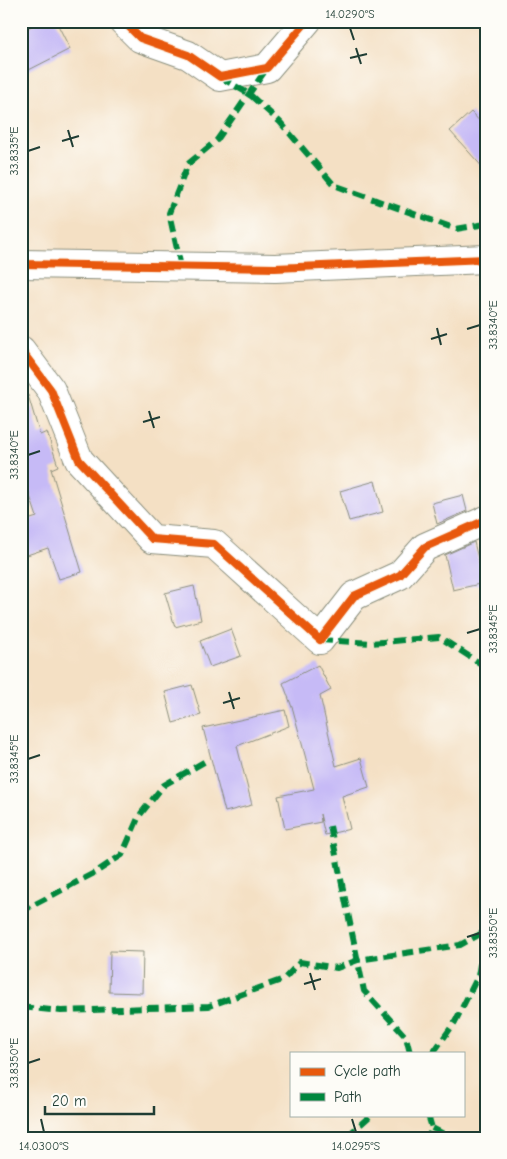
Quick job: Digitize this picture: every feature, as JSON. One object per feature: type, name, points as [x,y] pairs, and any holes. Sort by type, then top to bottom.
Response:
[{"type":"street","points":[[123,21],[140,38],[188,56],[220,77],[267,68],[307,21]]},
{"type":"street","points":[[21,264],[276,268],[486,259]]},
{"type":"street","points":[[21,350],[51,390],[79,460],[152,539],[214,544],[320,640],[354,596],[400,576],[425,547],[486,520]]},
{"type":"building","points":[[40,21],[56,21],[70,49],[21,74],[21,32]]},
{"type":"building","points":[[471,112],[486,128],[486,171],[450,131]]},
{"type":"building","points":[[28,395],[40,435],[47,432],[58,466],[51,469],[82,572],[59,579],[48,548],[21,557],[21,522],[37,517],[24,478],[21,479],[21,396]]},
{"type":"building","points":[[375,481],[383,512],[349,521],[340,491]]},
{"type":"building","points":[[463,495],[467,511],[437,524],[432,503]]},
{"type":"building","points":[[474,542],[484,583],[453,590],[445,555]]},
{"type":"building","points":[[194,586],[201,620],[175,627],[165,593]]},
{"type":"building","points":[[231,629],[241,656],[210,667],[200,641]]},
{"type":"building","points":[[318,665],[331,690],[320,696],[336,766],[361,758],[369,787],[342,796],[350,829],[325,835],[320,814],[321,822],[285,829],[278,796],[314,789],[293,710],[283,683]]},
{"type":"building","points":[[192,685],[201,715],[173,723],[165,692]]},
{"type":"building","points":[[285,710],[289,726],[237,746],[252,805],[225,812],[203,728]]},
{"type":"building","points":[[110,951],[143,952],[142,993],[109,992]]},
{"type":"marked path","points":[[181,267],[169,213],[188,164],[217,140],[267,68]]},
{"type":"marked path","points":[[220,77],[249,94],[280,122],[334,185],[456,229],[486,224]]},
{"type":"marked path","points":[[320,640],[371,643],[439,637],[486,667]]},
{"type":"marked path","points":[[21,914],[26,909],[96,872],[122,855],[139,816],[164,785],[209,759]]},
{"type":"marked path","points":[[330,826],[364,991],[406,1037],[410,1052]]},
{"type":"marked path","points":[[434,1052],[455,1022],[478,976],[486,930]]},
{"type":"marked path","points":[[21,1007],[61,1011],[209,1006],[284,979],[300,962],[337,968],[358,960],[460,945],[486,931]]},
{"type":"marked path","points":[[349,1138],[353,1131],[370,1116]]},
{"type":"marked path","points":[[428,1116],[432,1128],[428,1138]]},
{"type":"marked path","points":[[432,1128],[444,1134],[462,1138]]},
{"type":"cycle path","points":[[123,21],[140,38],[188,55],[220,77],[267,68],[307,21]]},
{"type":"cycle path","points":[[21,264],[275,268],[486,259]]},
{"type":"cycle path","points":[[21,350],[51,390],[79,460],[152,539],[214,544],[320,640],[354,596],[400,575],[425,547],[486,520]]}]
